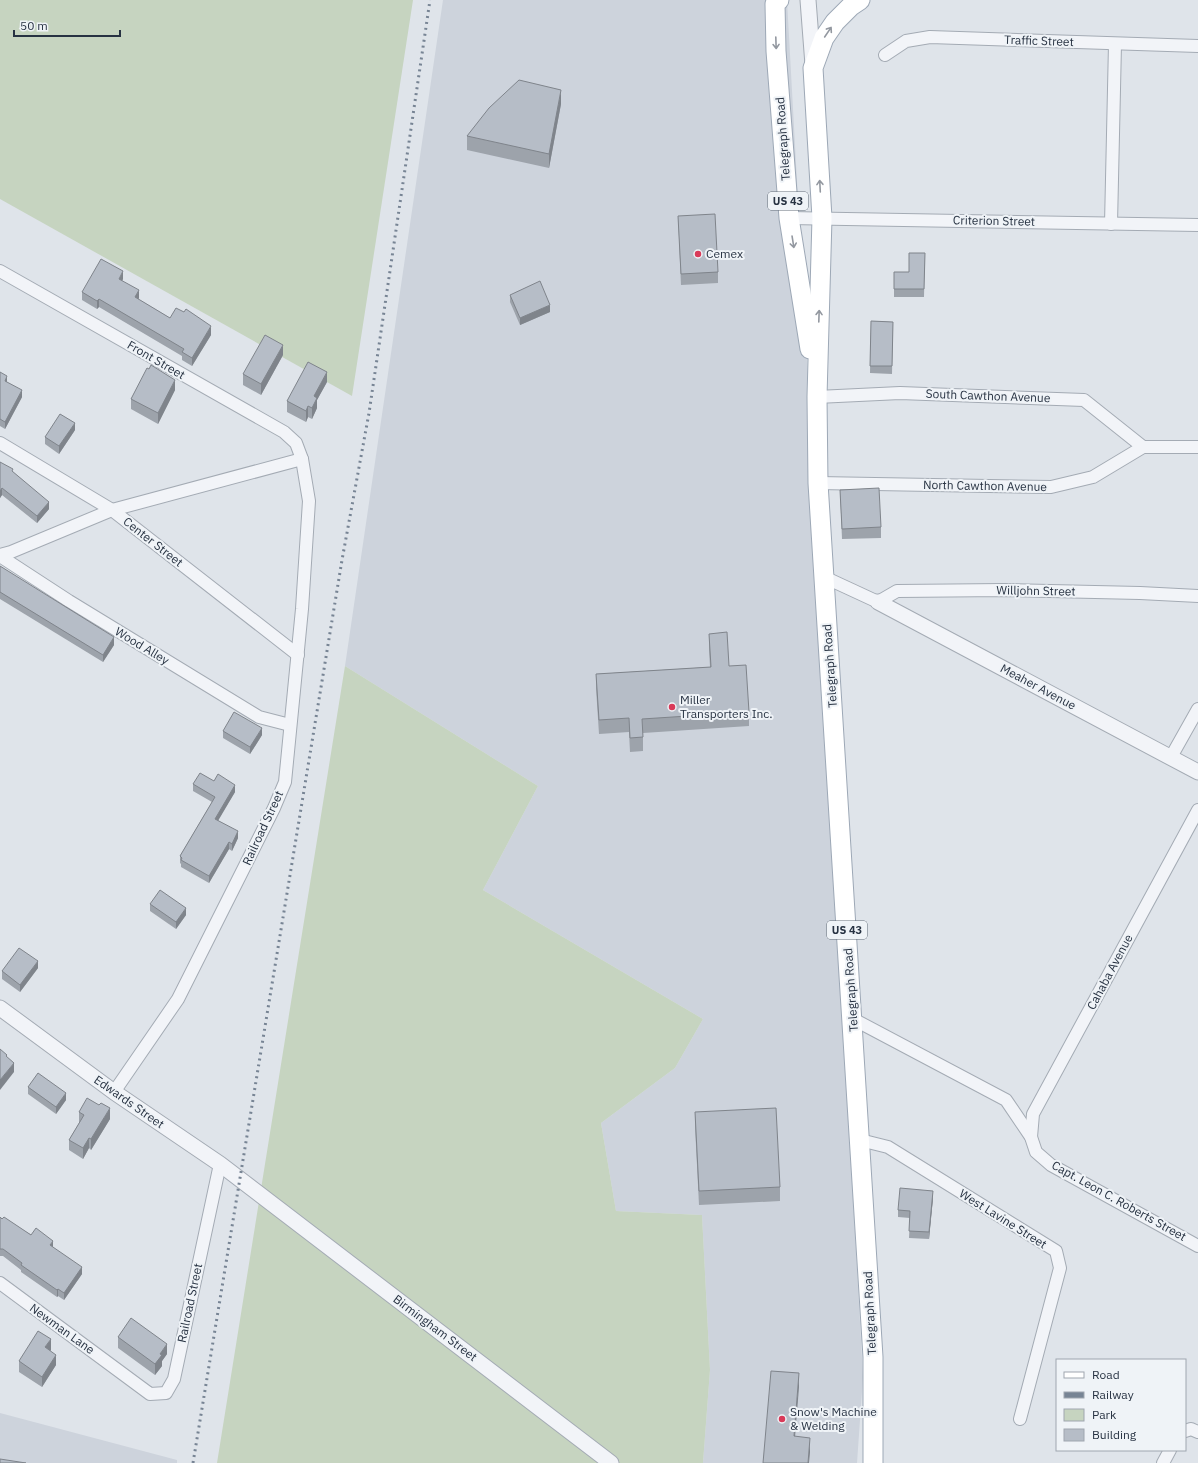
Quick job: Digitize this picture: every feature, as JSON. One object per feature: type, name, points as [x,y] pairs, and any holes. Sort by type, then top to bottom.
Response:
[{"type":"main road","points":[[813,68],[824,38],[831,27],[840,16],[860,0]]},
{"type":"main road","name":"Telegraph Road","points":[[776,1],[776,50],[789,218],[817,396]]},
{"type":"main road","name":"Telegraph Road","points":[[813,68],[822,218],[817,396],[818,483],[860,1140],[872,1357],[873,1463]]},
{"type":"street","name":"Telegraph Road","points":[[808,0],[813,68]]},
{"type":"street","name":"Traffic Street","points":[[885,55],[906,40],[930,37],[1198,46]]},
{"type":"street","points":[[1111,224],[1115,44]]},
{"type":"street","name":"Criterion Street","points":[[789,218],[1198,225]]},
{"type":"street","name":"Front Street","points":[[0,271],[284,432],[296,442],[302,459]]},
{"type":"street","name":"South Cawthon Avenue","points":[[817,396],[900,393],[1084,400],[1143,447]]},
{"type":"street","name":"Center Street","points":[[0,443],[112,510],[298,655]]},
{"type":"street","points":[[1143,447],[1198,447]]},
{"type":"street","name":"North Cawthon Avenue","points":[[818,483],[1050,487],[1093,477],[1143,447]]},
{"type":"street","points":[[0,555],[11,552],[112,510],[302,459]]},
{"type":"street","name":"Railroad Street","points":[[114,1092],[178,999],[274,808],[285,782],[302,609],[309,501],[302,459]]},
{"type":"street","name":"Wood Alley","points":[[0,555],[69,601],[259,717],[290,725]]},
{"type":"street","points":[[824,577],[878,602]]},
{"type":"street","name":"Willjohn Street","points":[[878,602],[897,591],[1012,590],[1198,596]]},
{"type":"street","name":"Meaher Avenue","points":[[878,602],[1198,772]]},
{"type":"street","points":[[1171,757],[1198,709]]},
{"type":"street","name":"Cahaba Avenue","points":[[1031,1137],[1033,1114],[1198,810]]},
{"type":"street","name":"Edwards Street","points":[[0,1008],[114,1092],[220,1164],[258,1194]]},
{"type":"street","name":"Capt. Leon C. Roberts Street","points":[[853,1019],[1006,1100],[1031,1137],[1036,1152],[1051,1165],[1198,1246]]},
{"type":"street","points":[[1006,1100],[1033,1114]]},
{"type":"street","name":"West Lavine Street","points":[[860,1140],[888,1147],[1056,1251],[1060,1268],[1020,1419]]},
{"type":"street","name":"Railroad Street","points":[[123,1374],[150,1394],[166,1393],[174,1379],[220,1164]]},
{"type":"street","name":"Birmingham Street","points":[[258,1194],[611,1463]]},
{"type":"street","name":"Newman Lane","points":[[0,1283],[123,1374]]},
{"type":"street","points":[[1163,1463],[1169,1451]]},
{"type":"shaded area","points":[[443,0],[787,0],[863,1377],[857,1463],[703,1463],[710,1370],[702,1215],[616,1211],[601,1123],[675,1068],[703,1019],[483,890],[538,786],[345,666]]},
{"type":"shaded area","points":[[0,1413],[177,1460],[177,1463],[0,1463]]},
{"type":"green space","points":[[0,0],[413,0],[352,396],[0,199]]},
{"type":"green space","points":[[345,666],[538,786],[483,890],[703,1019],[675,1068],[601,1123],[616,1211],[702,1215],[710,1370],[703,1463],[217,1463]]},
{"type":"building","points":[[519,80],[561,90],[549,154],[467,136],[489,108]]},
{"type":"building","name":"Cemex","points":[[715,214],[718,272],[681,274],[678,216]]},
{"type":"building","points":[[909,253],[925,253],[924,289],[894,289],[894,272],[909,272]]},
{"type":"building","points":[[101,259],[123,271],[119,279],[139,290],[135,297],[170,318],[176,308],[184,312],[186,309],[211,326],[192,358],[182,352],[184,349],[99,299],[97,301],[82,292]]},
{"type":"building","points":[[540,281],[550,305],[520,318],[510,295]]},
{"type":"building","points":[[871,321],[893,322],[892,366],[870,366]]},
{"type":"building","points":[[265,335],[283,345],[261,384],[243,374]]},
{"type":"building","points":[[308,362],[327,372],[314,396],[317,398],[312,408],[308,406],[306,411],[287,401]]},
{"type":"building","points":[[151,365],[175,380],[158,413],[131,399],[147,368],[149,369]]},
{"type":"building","points":[[0,372],[7,376],[5,381],[22,390],[5,422],[0,419]]},
{"type":"building","points":[[60,414],[75,423],[59,446],[45,437]]},
{"type":"building","points":[[0,462],[13,469],[12,471],[49,502],[37,516],[2,488],[0,491]]},
{"type":"building","points":[[879,488],[881,527],[842,529],[840,490]]},
{"type":"building","points":[[0,566],[114,637],[103,655],[0,592]]},
{"type":"building","name":"Miller Transporters Inc.","points":[[727,632],[729,666],[746,665],[749,712],[642,719],[643,737],[630,738],[629,718],[599,720],[596,674],[711,667],[709,634]]},
{"type":"building","points":[[234,712],[262,728],[250,747],[223,731]]},
{"type":"building","points":[[200,773],[214,781],[218,774],[235,785],[215,819],[238,831],[232,844],[229,842],[209,876],[181,860],[182,858],[180,856],[215,797],[193,784]]},
{"type":"building","points":[[160,890],[186,908],[176,922],[150,904]]},
{"type":"building","points":[[19,948],[38,961],[20,985],[2,971]]},
{"type":"building","points":[[0,1049],[14,1063],[0,1080]]},
{"type":"building","points":[[38,1073],[66,1093],[56,1107],[28,1087]]},
{"type":"building","points":[[87,1098],[99,1105],[101,1103],[110,1108],[91,1139],[89,1138],[83,1148],[69,1140],[84,1115],[79,1112]]},
{"type":"building","points":[[776,1108],[780,1187],[699,1191],[695,1112]]},
{"type":"building","points":[[900,1188],[933,1191],[929,1232],[909,1231],[910,1211],[898,1210]]},
{"type":"building","points":[[0,1217],[2,1219],[4,1217],[31,1235],[36,1228],[53,1241],[50,1245],[82,1267],[64,1293],[58,1289],[57,1290],[21,1265],[22,1263],[3,1249],[0,1249]]},
{"type":"building","points":[[131,1318],[167,1344],[160,1354],[162,1355],[155,1364],[118,1337]]},
{"type":"building","points":[[38,1331],[51,1339],[45,1347],[56,1355],[42,1377],[19,1361]]},
{"type":"building","name":"Snow's Machine & Welding","points":[[771,1371],[799,1373],[794,1436],[810,1438],[808,1463],[763,1463]]},
{"type":"building","points":[[0,1459],[26,1463],[0,1463]]},
{"type":"railway","points":[[193,1463],[342,560],[369,413],[430,0]]},
{"type":"place","name":"Cemex","points":[[698,254]]},
{"type":"place","name":"Miller Transporters Inc.","points":[[672,707]]},
{"type":"place","name":"Snow's Machine & Welding","points":[[782,1419]]}]
